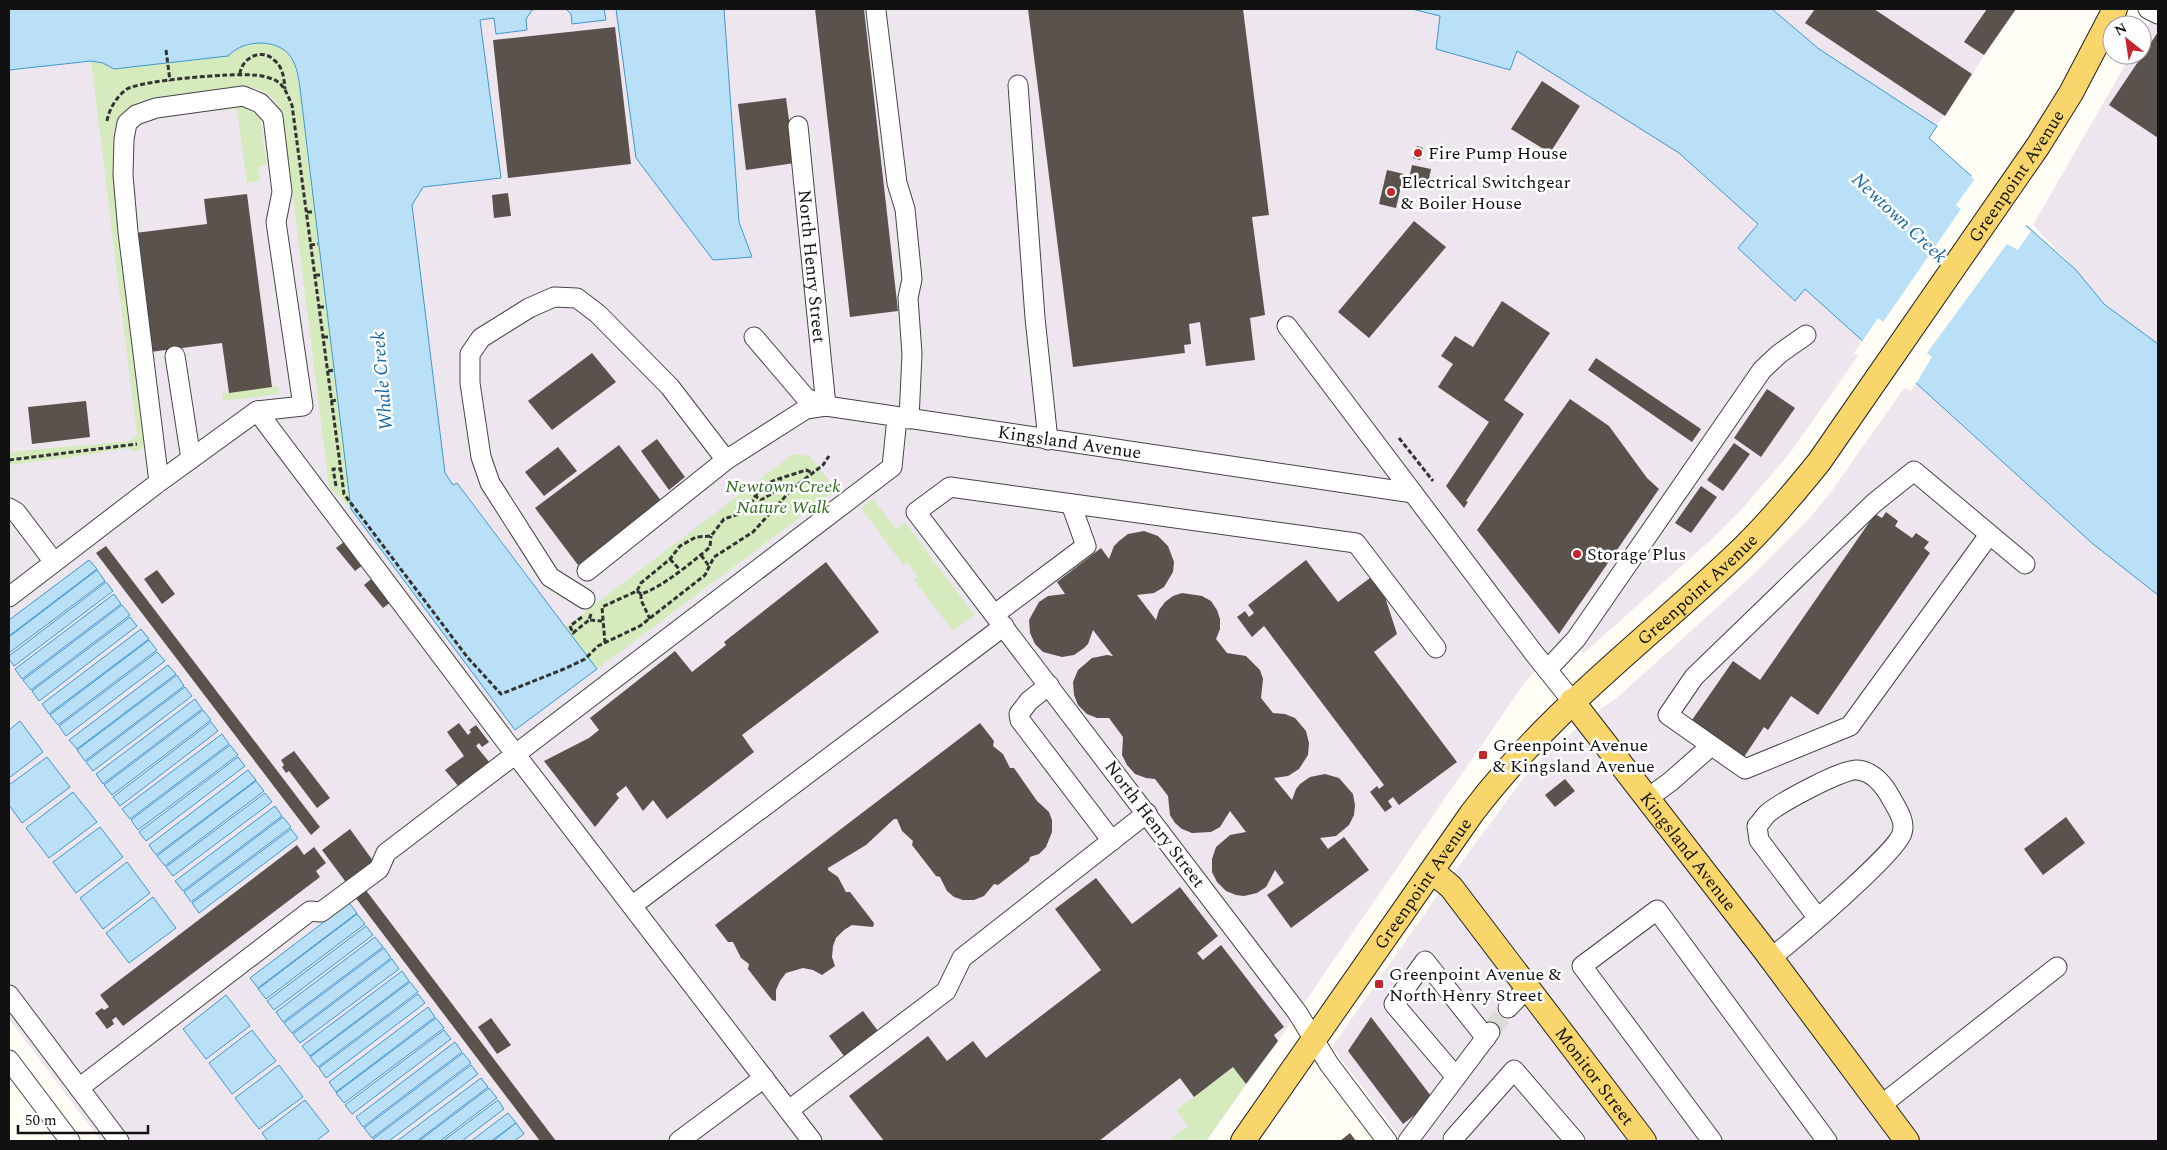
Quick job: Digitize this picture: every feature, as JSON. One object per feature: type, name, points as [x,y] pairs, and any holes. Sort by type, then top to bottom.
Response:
[{"type":"main road","name":"Greenpoint Avenue","points":[[1243,1141],[1433,872],[1472,813],[1498,779],[1572,701],[1740,552],[1781,508],[1838,437],[2055,120],[2115,9]]},
{"type":"main road","name":"Kingsland Avenue","points":[[1572,701],[1771,958],[1907,1141]]},
{"type":"main road","name":"Monitor Street","points":[[1433,872],[1451,887],[1644,1141]]},
{"type":"street","points":[[2148,9],[2158,14]]},
{"type":"street","points":[[79,1088],[310,911],[321,912],[379,869],[386,853],[892,467],[903,419],[912,354],[908,298],[912,279],[905,209],[897,183],[876,11]]},
{"type":"street","points":[[1018,85],[1035,318],[1048,440]]},
{"type":"street","points":[[9,597],[257,411],[303,406],[276,222],[282,192],[273,117],[260,103],[243,96],[156,108],[136,114],[127,123],[124,139],[123,175],[129,242],[160,482]]},
{"type":"street","name":"North Henry Street","points":[[798,126],[826,406]]},
{"type":"street","points":[[585,599],[550,577],[490,483],[481,457],[470,383],[470,354],[481,338],[529,308],[554,297],[577,298],[598,314],[670,387],[726,460]]},
{"type":"street","name":"Kingsland Avenue","points":[[1287,326],[1572,701]]},
{"type":"street","points":[[1547,670],[1576,639],[1762,370],[1779,354],[1806,335]]},
{"type":"street","name":"Kingsland Avenue","points":[[754,337],[806,398],[826,406],[903,419],[1413,493]]},
{"type":"street","points":[[176,356],[191,459]]},
{"type":"street","points":[[587,571],[726,460],[806,409],[826,406]]},
{"type":"street","points":[[257,411],[516,755],[633,905],[812,1141]]},
{"type":"street","points":[[1989,535],[1850,726],[1745,769],[1668,715],[1694,677],[1874,503],[1914,471],[2025,564]]},
{"type":"street","name":"North Henry Street","points":[[1071,504],[950,487],[916,512],[1297,1012],[1329,1064],[1387,1141]]},
{"type":"street","points":[[633,905],[999,620],[1086,546],[1071,504],[1356,543],[1436,648]]},
{"type":"street","points":[[9,508],[16,512],[54,562]]},
{"type":"street","points":[[1049,685],[1022,708],[1019,714],[1020,720],[1112,841]]},
{"type":"street","points":[[1648,798],[1670,782],[1711,746]]},
{"type":"street","points":[[1771,958],[1890,852],[1902,834],[1902,818],[1885,787],[1871,774],[1857,769],[1837,774],[1802,793],[1768,813],[1758,826],[1759,840],[1817,917]]},
{"type":"street","points":[[788,1110],[946,991],[962,958],[1147,813]]},
{"type":"street","points":[[1712,1141],[1582,966],[1658,910],[1827,1141]]},
{"type":"street","points":[[1408,1141],[1488,1035],[1425,961],[1394,1004],[1456,1077]]},
{"type":"street","points":[[1880,1106],[2057,967]]},
{"type":"street","points":[[1508,1008],[1527,988]]},
{"type":"street","points":[[9,995],[119,1141]]},
{"type":"street","points":[[9,1060],[15,1081],[70,1141]]},
{"type":"street","points":[[1455,1141],[1453,1139],[1514,1070],[1575,1141]]},
{"type":"street","points":[[679,1141],[764,1078]]},
{"type":"path","points":[[166,50],[170,81]]},
{"type":"path","points":[[240,74],[240,65],[248,58],[268,56],[274,59],[281,68],[285,89],[292,105],[344,494],[468,658],[501,694],[564,669],[588,656],[598,646],[622,636],[650,619],[705,575],[714,557],[753,532],[793,488],[813,473],[829,456]]},
{"type":"path","points":[[107,123],[114,102],[127,90],[144,84],[240,74],[256,75],[278,82],[285,89]]},
{"type":"path","points":[[307,212],[314,212]]},
{"type":"path","points":[[310,244],[318,244]]},
{"type":"path","points":[[315,274],[322,275]]},
{"type":"path","points":[[319,308],[326,307]]},
{"type":"path","points":[[323,337],[330,337]]},
{"type":"path","points":[[328,371],[334,370]]},
{"type":"path","points":[[332,401],[337,400]]},
{"type":"path","points":[[1399,438],[1433,481]]},
{"type":"path","points":[[9,460],[141,443]]},
{"type":"path","points":[[336,486],[333,469],[340,469]]},
{"type":"path","points":[[641,594],[651,591],[710,547],[711,536],[724,519],[748,511],[754,495],[765,483],[806,470],[813,473]]},
{"type":"path","points":[[761,500],[776,491],[781,479]]},
{"type":"path","points":[[754,495],[761,500],[770,513]]},
{"type":"path","points":[[605,643],[602,607],[637,591],[641,583],[670,559],[680,546],[696,538],[711,536]]},
{"type":"path","points":[[701,555],[709,566]]},
{"type":"path","points":[[670,559],[680,570]]},
{"type":"path","points":[[637,591],[641,594]]},
{"type":"path","points":[[641,594],[640,600],[650,619]]},
{"type":"path","points":[[590,620],[591,614],[589,612],[570,626],[573,633],[590,620],[602,621]]},
{"type":"shaded area","points":[[566,9],[571,14],[572,24],[605,20],[604,9],[616,9],[636,158],[752,256],[739,222],[724,9],[1412,9],[1441,16],[1436,49],[1517,51],[1679,153],[1759,224],[1739,248],[1795,301],[1805,288],[1862,341],[1854,353],[1858,356],[1790,453],[1741,510],[1712,539],[1584,653],[1566,639],[1525,682],[1278,1041],[1206,1141],[101,1141],[9,1019],[9,70],[91,61],[280,46],[351,509],[597,669],[457,483],[453,485],[445,473],[412,205],[423,187],[501,178],[480,19],[494,18],[496,34],[527,30],[526,19],[532,10]]},
{"type":"shaded area","points":[[1772,9],[2016,9],[1937,126],[1819,49]]},
{"type":"shaded area","points":[[2158,9],[2158,344],[2104,304],[2076,270],[2033,225],[2125,65],[2152,65],[2152,19]]},
{"type":"shaded area","points":[[1916,383],[2093,544],[2158,595],[2158,1141],[1403,1141],[1332,1047],[1446,883],[1532,767],[1590,717],[1619,696],[1755,573],[1808,520],[1831,492],[1904,388],[1911,391]]},
{"type":"green space","points":[[255,43],[273,44],[286,50],[295,63],[297,71],[351,509],[329,487],[283,118],[277,104],[268,94],[249,87],[241,86],[141,101],[124,114],[113,133],[118,229],[143,448],[134,452],[128,448],[9,465],[9,452],[129,441],[137,435],[91,61],[103,63],[115,69],[227,56],[241,46]]},
{"type":"green space","points":[[238,105],[260,116],[267,165],[258,167],[260,181],[247,183],[237,109],[220,111],[220,108]]},
{"type":"green space","points":[[278,386],[279,394],[223,401],[222,393]]},
{"type":"green space","name":"Newtown Creek Nature Walk","points":[[793,454],[810,456],[836,490],[597,669],[565,627]]},
{"type":"green space","points":[[873,499],[896,529],[905,522],[974,615],[953,631],[914,580],[918,577],[908,563],[904,566],[861,508]]},
{"type":"green space","points":[[1233,1067],[1246,1084],[1206,1141],[1168,1141],[1189,1126],[1176,1110]]},
{"type":"water","name":"Whale Creek","points":[[9,9],[539,9],[532,10],[526,19],[527,30],[496,34],[494,18],[480,20],[501,178],[423,187],[412,205],[445,473],[453,485],[457,483],[597,669],[515,730],[351,509],[298,74],[291,57],[275,45],[258,43],[240,47],[228,56],[114,69],[103,63],[91,61],[9,70]]},
{"type":"water","points":[[566,9],[604,9],[606,20],[572,24],[571,14]]},
{"type":"water","points":[[616,9],[724,9],[739,222],[752,257],[713,260],[636,158]]},
{"type":"water","name":"Newtown Creek","points":[[1412,9],[1772,9],[1819,49],[1937,126],[1929,138],[2076,270],[2104,304],[2158,344],[2158,595],[2093,544],[1916,383],[1866,344],[1805,289],[1795,301],[1738,248],[1758,224],[1679,153],[1517,51],[1510,70],[1436,49],[1440,16]]},
{"type":"water","points":[[89,560],[97,569],[9,636],[9,620]]},
{"type":"water","points":[[97,570],[105,581],[9,653],[9,637]]},
{"type":"water","points":[[106,582],[113,591],[14,666],[9,656]]},
{"type":"water","points":[[114,594],[121,604],[22,679],[15,669]]},
{"type":"water","points":[[122,605],[130,615],[31,690],[23,680]]},
{"type":"water","points":[[130,617],[137,626],[39,701],[32,691]]},
{"type":"water","points":[[141,629],[149,639],[49,714],[42,704]]},
{"type":"water","points":[[149,640],[157,650],[58,725],[50,715]]},
{"type":"water","points":[[157,652],[165,661],[66,736],[59,726]]},
{"type":"water","points":[[168,665],[176,674],[77,749],[69,740]]},
{"type":"water","points":[[177,675],[184,686],[85,761],[77,750]]},
{"type":"water","points":[[185,687],[192,696],[93,771],[86,762]]},
{"type":"water","points":[[195,699],[202,709],[103,784],[96,774]]},
{"type":"water","points":[[203,710],[211,720],[112,795],[104,785]]},
{"type":"water","points":[[20,721],[43,752],[9,778],[9,730]]},
{"type":"water","points":[[211,722],[218,731],[120,806],[113,797]]},
{"type":"water","points":[[222,734],[229,744],[130,819],[122,809]]},
{"type":"water","points":[[230,745],[238,755],[138,830],[131,820]]},
{"type":"water","points":[[47,757],[70,787],[22,823],[9,805],[9,785]]},
{"type":"water","points":[[238,757],[245,766],[146,841],[139,832]]},
{"type":"water","points":[[248,770],[256,780],[156,855],[149,845]]},
{"type":"water","points":[[256,781],[264,791],[165,866],[157,856]]},
{"type":"water","points":[[73,792],[97,822],[49,858],[26,828]]},
{"type":"water","points":[[265,793],[272,802],[173,876],[166,867]]},
{"type":"water","points":[[275,806],[282,816],[183,891],[175,881]]},
{"type":"water","points":[[283,817],[291,827],[191,902],[184,892]]},
{"type":"water","points":[[100,827],[123,857],[76,893],[53,862]]},
{"type":"water","points":[[291,829],[298,838],[199,913],[192,903]]},
{"type":"water","points":[[127,862],[150,893],[103,929],[80,898]]},
{"type":"water","points":[[153,897],[176,928],[129,963],[106,933]]},
{"type":"water","points":[[349,903],[357,913],[258,988],[250,978]]},
{"type":"water","points":[[357,914],[365,924],[266,999],[258,989]]},
{"type":"water","points":[[366,926],[373,935],[274,1010],[267,1001]]},
{"type":"water","points":[[375,937],[383,947],[283,1022],[276,1012]]},
{"type":"water","points":[[384,948],[391,958],[292,1033],[284,1023]]},
{"type":"water","points":[[392,959],[399,969],[300,1043],[293,1034]]},
{"type":"water","points":[[402,971],[409,981],[310,1056],[302,1046]]},
{"type":"water","points":[[410,982],[418,992],[318,1067],[310,1057]]},
{"type":"water","points":[[418,994],[425,1003],[326,1078],[319,1068]]},
{"type":"water","points":[[226,995],[250,1026],[206,1059],[183,1029]]},
{"type":"water","points":[[428,1007],[435,1017],[336,1092],[329,1082]]},
{"type":"water","points":[[436,1018],[444,1028],[344,1103],[336,1093]]},
{"type":"water","points":[[252,1030],[276,1061],[232,1094],[209,1063]]},
{"type":"water","points":[[444,1030],[451,1039],[352,1114],[345,1105]]},
{"type":"water","points":[[455,1042],[462,1052],[363,1127],[356,1117]]},
{"type":"water","points":[[463,1053],[471,1063],[372,1138],[364,1128]]},
{"type":"water","points":[[279,1065],[303,1097],[259,1129],[235,1098]]},
{"type":"water","points":[[471,1065],[478,1074],[389,1141],[374,1141],[373,1139]]},
{"type":"water","points":[[481,1078],[488,1087],[417,1141],[397,1141]]},
{"type":"water","points":[[489,1088],[497,1098],[440,1141],[419,1141]]},
{"type":"water","points":[[305,1100],[329,1131],[316,1141],[268,1141],[262,1133]]},
{"type":"water","points":[[498,1100],[504,1109],[462,1141],[443,1141]]},
{"type":"water","points":[[508,1113],[516,1123],[491,1141],[471,1141]]},
{"type":"water","points":[[516,1123],[524,1134],[514,1141],[493,1141]]},
{"type":"pier","points":[[1973,174],[2028,223],[2025,227],[2031,231],[2018,250],[2007,244],[1927,353],[1932,357],[1915,385],[1861,343],[1878,318],[1883,322],[1961,209],[1956,205],[1974,180],[1971,177]]},
{"type":"building","points":[[815,9],[864,9],[898,311],[850,317]]},
{"type":"building","points":[[1028,9],[1243,9],[1269,215],[1252,217],[1265,315],[1250,318],[1255,360],[1206,366],[1200,322],[1189,324],[1191,344],[1184,345],[1185,353],[1073,367]]},
{"type":"building","points":[[1815,9],[1874,9],[1972,74],[1945,116],[1805,23]]},
{"type":"building","points":[[1987,9],[2016,9],[1984,55],[1964,42]]},
{"type":"building","points":[[615,27],[631,164],[508,178],[493,40]]},
{"type":"building","points":[[2158,32],[2158,138],[2109,105],[2136,65],[2152,65],[2152,41]]},
{"type":"building","points":[[1542,81],[1580,106],[1550,153],[1511,129]]},
{"type":"building","points":[[786,98],[795,163],[746,170],[738,104]]},
{"type":"building","name":"Fire Pump House","points":[[1417,146],[1423,148],[1420,160],[1413,158]]},
{"type":"building","points":[[1412,165],[1431,169],[1428,183],[1409,179]]},
{"type":"building","name":"Electrical Switchgear & Boiler House","points":[[1387,170],[1404,174],[1396,208],[1379,204]]},
{"type":"building","points":[[508,193],[511,216],[494,218],[492,195]]},
{"type":"building","points":[[247,194],[272,387],[229,393],[222,343],[150,352],[135,233],[207,224],[204,199]]},
{"type":"building","points":[[1414,221],[1446,247],[1369,338],[1338,312]]},
{"type":"building","points":[[1502,301],[1550,333],[1504,400],[1524,414],[1466,501],[1468,502],[1464,508],[1446,486],[1489,422],[1438,387],[1453,364],[1441,356],[1455,336],[1473,347]]},
{"type":"building","points":[[592,353],[616,382],[552,430],[528,401]]},
{"type":"building","points":[[1596,358],[1701,429],[1692,442],[1588,370]]},
{"type":"building","points":[[1767,389],[1795,408],[1761,457],[1734,438]]},
{"type":"building","points":[[1570,399],[1609,426],[1647,478],[1659,489],[1559,634],[1477,530]]},
{"type":"building","points":[[86,401],[90,437],[32,444],[28,407]]},
{"type":"building","points":[[657,439],[685,477],[669,490],[641,451]]},
{"type":"building","points":[[1734,443],[1750,454],[1723,491],[1707,480]]},
{"type":"building","points":[[619,445],[662,502],[578,565],[535,508]]},
{"type":"building","points":[[558,447],[577,471],[544,496],[525,472]]},
{"type":"building","points":[[1701,486],[1717,497],[1691,533],[1675,523]]},
{"type":"building","points":[[1886,512],[1898,521],[1895,526],[1912,538],[1916,533],[1929,542],[1924,548],[1930,553],[1818,715],[1791,696],[1768,730],[1764,727],[1744,757],[1692,720],[1733,661],[1760,680],[1875,514],[1882,518]]},
{"type":"building","points":[[1144,531],[1158,536],[1168,546],[1174,562],[1173,572],[1164,587],[1154,593],[1137,595],[1156,620],[1159,610],[1173,596],[1182,593],[1202,596],[1211,601],[1220,619],[1220,629],[1216,639],[1227,653],[1246,656],[1260,670],[1263,679],[1261,698],[1273,713],[1285,714],[1295,718],[1306,731],[1309,743],[1308,755],[1299,769],[1288,776],[1274,778],[1292,800],[1300,784],[1310,777],[1325,774],[1339,778],[1353,794],[1354,815],[1349,825],[1336,836],[1320,838],[1328,849],[1344,837],[1369,870],[1291,928],[1267,895],[1284,883],[1275,870],[1266,887],[1257,893],[1244,896],[1226,891],[1217,882],[1212,872],[1212,859],[1216,847],[1230,835],[1246,832],[1230,811],[1220,827],[1211,832],[1192,833],[1182,829],[1170,815],[1168,796],[1155,779],[1135,774],[1127,765],[1122,755],[1123,737],[1109,718],[1097,718],[1087,714],[1078,705],[1074,695],[1073,682],[1078,670],[1092,658],[1107,655],[1113,656],[1093,630],[1088,644],[1084,648],[1074,655],[1062,657],[1043,652],[1035,644],[1030,633],[1029,620],[1039,602],[1048,596],[1065,594],[1057,582],[1101,548],[1109,559],[1114,546],[1119,541],[1128,534]]},
{"type":"building","points":[[353,535],[372,558],[355,571],[336,548]]},
{"type":"building","points":[[106,546],[320,827],[311,835],[96,553]]},
{"type":"building","points":[[1306,560],[1338,602],[1370,578],[1385,597],[1397,634],[1374,652],[1457,762],[1399,805],[1393,797],[1388,801],[1392,807],[1385,812],[1370,792],[1377,786],[1379,789],[1384,785],[1264,626],[1252,637],[1237,617],[1245,611],[1249,617],[1254,613],[1248,605]]},
{"type":"building","points":[[826,562],[879,632],[742,735],[754,752],[667,819],[653,800],[643,811],[626,786],[616,794],[619,798],[595,827],[544,761],[589,738],[599,730],[590,718],[675,651],[692,672],[726,645],[724,642]]},
{"type":"building","points":[[157,570],[175,594],[162,604],[144,579]]},
{"type":"building","points":[[381,571],[400,595],[383,608],[364,585]]},
{"type":"building","points":[[459,723],[468,735],[471,732],[469,730],[476,725],[489,742],[482,747],[479,743],[476,746],[490,763],[459,787],[445,770],[464,756],[447,732]]},
{"type":"building","points":[[980,723],[994,741],[993,746],[1003,754],[1010,768],[1014,768],[1037,801],[1049,812],[1052,820],[1052,832],[1046,847],[1039,854],[1030,857],[1029,861],[998,885],[994,884],[984,896],[974,900],[963,900],[954,897],[947,891],[940,877],[936,876],[912,845],[913,841],[902,831],[897,819],[894,819],[866,845],[828,868],[838,877],[846,892],[850,892],[874,923],[873,927],[852,925],[844,930],[836,938],[833,946],[832,957],[835,966],[822,975],[813,970],[803,968],[786,973],[776,990],[776,1001],[772,1000],[748,969],[749,964],[741,958],[733,942],[728,942],[715,925]]},
{"type":"building","points":[[294,751],[330,798],[317,808],[289,771],[286,773],[282,767],[284,765],[281,760]]},
{"type":"building","points":[[1565,779],[1575,791],[1555,807],[1545,795]]},
{"type":"building","points":[[2066,817],[2085,843],[2043,875],[2024,849]]},
{"type":"building","points":[[350,829],[376,865],[348,885],[322,850]]},
{"type":"building","points":[[297,845],[304,855],[314,847],[326,863],[316,871],[320,877],[123,1026],[116,1017],[112,1020],[114,1024],[107,1029],[95,1013],[102,1008],[104,1010],[109,1007],[100,995]]},
{"type":"building","points":[[1096,878],[1132,924],[1180,887],[1218,936],[1197,953],[1203,960],[1221,945],[1284,1027],[1274,1035],[1278,1041],[1246,1084],[1233,1067],[1194,1097],[1180,1078],[1099,1141],[884,1141],[849,1096],[928,1036],[947,1061],[973,1041],[986,1058],[1101,970],[1055,909]]},
{"type":"building","points":[[365,889],[556,1141],[540,1141],[355,897]]},
{"type":"building","points":[[863,1011],[878,1031],[844,1056],[829,1036]]},
{"type":"building","points":[[1371,1017],[1434,1100],[1403,1124],[1348,1051]]},
{"type":"building","points":[[491,1018],[511,1045],[497,1054],[478,1027]]},
{"type":"building","points":[[1350,1133],[1356,1141],[1340,1141]]},
{"type":"tunnel","points":[[1490,1032],[1508,1008]]},
{"type":"place","name":"Fire Pump House","points":[[1418,153]]},
{"type":"place","name":"Electrical Switchgear & Boiler House","points":[[1391,192]]},
{"type":"place","name":"Storage Plus","points":[[1577,554]]},
{"type":"place","name":"Greenpoint Avenue & Kingsland Avenue","points":[[1483,755]]},
{"type":"place","name":"Greenpoint Avenue & North Henry Street","points":[[1379,984]]}]
